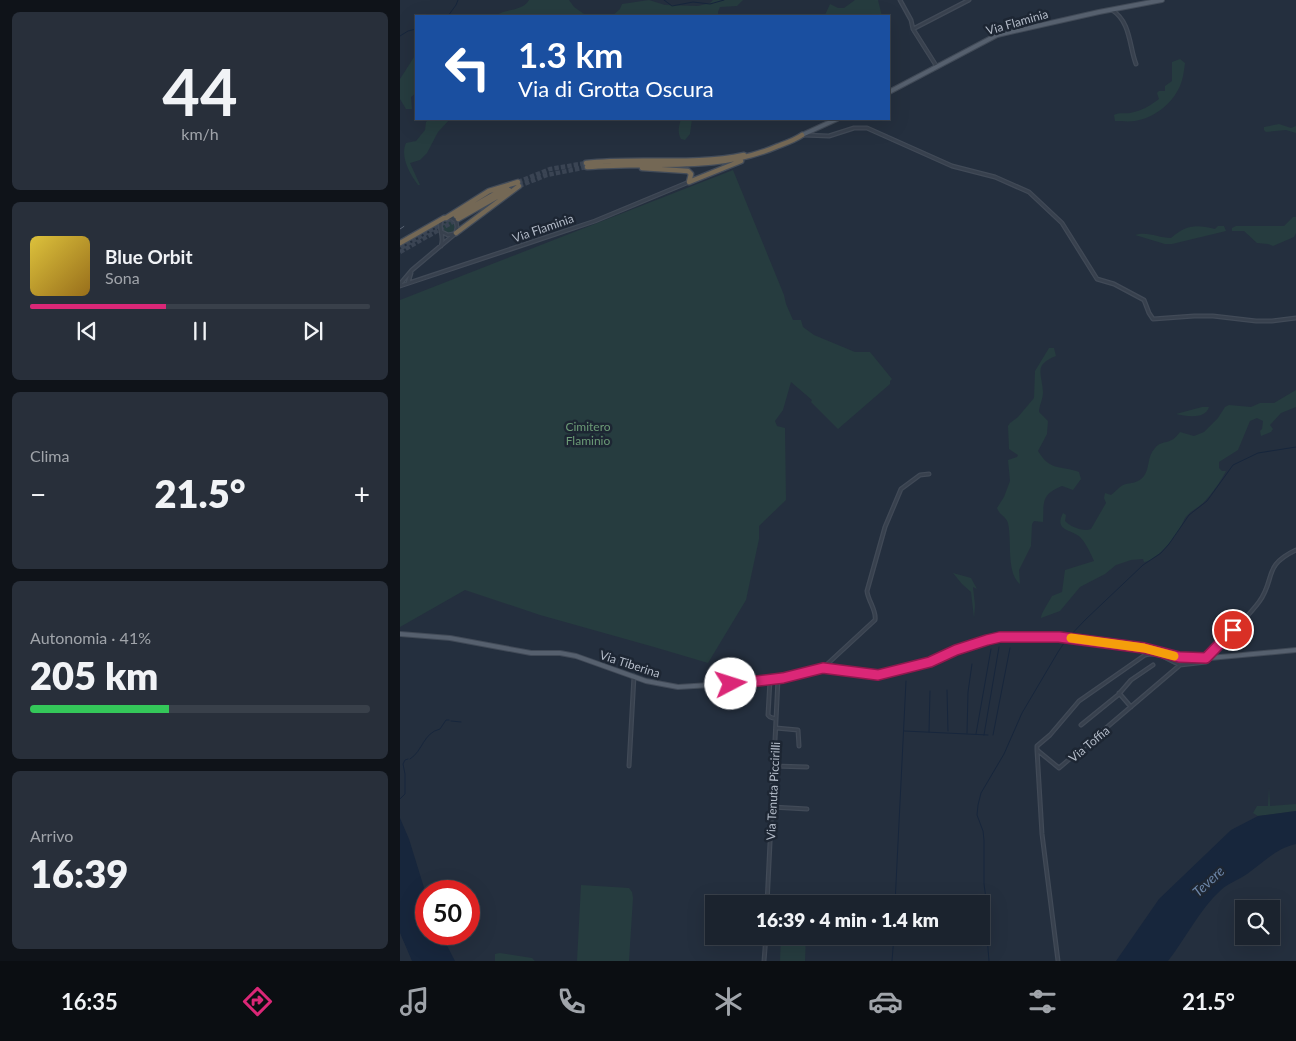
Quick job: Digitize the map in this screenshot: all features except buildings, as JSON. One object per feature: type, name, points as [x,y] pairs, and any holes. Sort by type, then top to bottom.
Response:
[{"type":"highway","points":[[757,154],[710,164],[587,165],[627,161],[700,162],[746,154],[802,135]]},
{"type":"highway","points":[[689,182],[802,135]]},
{"type":"highway","points":[[626,165],[688,170],[692,174],[689,182]]},
{"type":"highway","points":[[457,217],[518,184]]},
{"type":"highway","points":[[400,243],[489,191],[518,184]]},
{"type":"highway","points":[[456,233],[518,184]]},
{"type":"main road","name":"Via Flaminia","points":[[890,91],[997,36],[1162,0]]},
{"type":"main road","points":[[802,135],[836,120]]},
{"type":"main road","name":"Via Tiberina","points":[[400,634],[450,638],[531,653],[571,655],[654,683],[678,687],[778,679],[823,668],[878,675],[930,662],[946,654],[987,640],[1022,636],[1065,638],[1136,647],[1179,657],[1206,658],[1296,650]]},
{"type":"street","points":[[900,0],[911,20],[913,29],[937,67]]},
{"type":"street","points":[[913,29],[969,0]]},
{"type":"street","points":[[1111,10],[1120,18],[1128,32],[1136,64]]},
{"type":"street","points":[[802,135],[829,136],[854,128],[867,128],[952,166],[994,178],[1029,192],[1062,223],[1097,279],[1114,284],[1144,300],[1153,319],[1213,316],[1272,321],[1296,318]]},
{"type":"street","name":"Via Flaminia","points":[[400,285],[595,221],[689,182]]},
{"type":"street","points":[[400,285],[412,270],[441,246],[456,233],[456,221],[452,218],[445,218],[440,224],[443,238],[441,246]]},
{"type":"street","points":[[441,230],[448,235],[456,233]]},
{"type":"street","points":[[408,276],[414,279],[421,279]]},
{"type":"street","points":[[407,284],[408,276]]},
{"type":"street","points":[[823,668],[875,620],[876,614],[868,598],[867,591],[887,522],[902,487],[920,475],[929,474]]},
{"type":"street","points":[[1058,961],[1042,834],[1037,746],[1050,735],[1076,704],[1142,657],[1150,654],[1160,655],[1180,665],[1205,662],[1206,658],[1260,601],[1274,567],[1287,555],[1296,550]]},
{"type":"street","points":[[1142,657],[1143,650]]},
{"type":"street","points":[[1080,725],[1119,694],[1131,680],[1153,665]]},
{"type":"street","name":"Via Toffia","points":[[1036,750],[1059,768],[1180,665]]},
{"type":"street","points":[[629,766],[634,676]]},
{"type":"street","name":"Via Tenuta Piccirilli","points":[[767,895],[778,679]]},
{"type":"street","points":[[770,680],[768,716],[776,719]]},
{"type":"street","points":[[1119,694],[1131,707]]},
{"type":"street","points":[[776,728],[798,730],[799,746]]},
{"type":"street","points":[[774,766],[807,768]]},
{"type":"street","points":[[772,807],[807,809]]},
{"type":"street","points":[[764,961],[765,945]]},
{"type":"green space","points":[[529,0],[569,0],[574,7],[586,15],[498,15],[526,4]]},
{"type":"green space","points":[[649,0],[665,5],[698,6],[710,3],[713,0],[743,0],[737,6],[720,7],[718,15],[613,15],[620,9],[622,4]]},
{"type":"green space","points":[[855,0],[878,0],[882,15],[825,15],[830,4],[838,8],[844,8]]},
{"type":"green space","points":[[415,56],[415,94],[411,97],[412,109],[406,109],[400,99],[400,79]]},
{"type":"green space","points":[[1180,59],[1185,63],[1182,81],[1177,93],[1162,109],[1142,119],[1115,121],[1114,115],[1138,111],[1159,99],[1157,93],[1165,91],[1165,86],[1172,81],[1172,62]]},
{"type":"green space","points":[[428,120],[449,120],[438,132],[427,153],[420,160],[410,163],[420,185],[418,185],[406,164],[404,148],[406,143],[416,141],[425,130]]},
{"type":"green space","points":[[681,120],[692,120],[690,134],[685,140],[681,139],[679,127]]},
{"type":"green space","points":[[1279,124],[1291,128],[1296,126],[1296,133],[1286,130],[1266,132],[1264,130],[1264,127]]},
{"type":"green space","name":"Cimitero Flaminio","points":[[733,170],[793,320],[801,320],[803,327],[814,335],[855,352],[870,352],[892,379],[890,384],[838,429],[811,402],[812,400],[791,382],[783,410],[775,421],[777,426],[785,428],[786,500],[759,526],[759,539],[746,600],[708,663],[540,615],[465,590],[400,627],[400,300]]},
{"type":"green space","points":[[1293,217],[1296,217],[1296,233],[1294,237],[1273,246],[1257,243],[1244,231],[1232,231],[1232,228],[1236,226],[1284,226]]},
{"type":"green space","points":[[449,221],[455,227],[449,233],[443,227]]},
{"type":"green space","points":[[1202,226],[1215,229],[1218,226],[1224,226],[1226,231],[1172,244],[1165,244],[1135,235],[1144,234],[1171,238],[1186,228]]},
{"type":"green space","points":[[1049,348],[1054,348],[1056,356],[1044,363],[1040,370],[1043,392],[1039,412],[1048,421],[1047,434],[1038,451],[1052,465],[1079,472],[1081,479],[1073,490],[1062,486],[1050,492],[1045,499],[1043,522],[1034,521],[1032,524],[1031,546],[1019,570],[1020,584],[1016,579],[1011,564],[1008,523],[997,508],[1004,497],[1010,481],[1008,460],[1018,455],[1009,449],[1008,426],[1034,398],[1035,371]]},
{"type":"green space","points":[[1296,390],[1296,407],[1281,413],[1270,425],[1273,429],[1271,432],[1261,436],[1260,431],[1263,421],[1257,418],[1250,421],[1238,450],[1219,462],[1219,468],[1222,471],[1226,471],[1219,483],[1203,503],[1184,519],[1174,538],[1159,554],[1149,561],[1144,562],[1143,559],[1131,560],[1116,565],[1105,574],[1080,587],[1060,611],[1041,618],[1052,596],[1062,592],[1065,570],[1094,561],[1080,537],[1064,529],[1060,523],[1063,513],[1066,515],[1065,521],[1070,525],[1081,529],[1091,529],[1106,503],[1105,493],[1111,495],[1123,485],[1142,479],[1146,473],[1152,451],[1158,445],[1170,441],[1180,432],[1194,436],[1204,432],[1218,418],[1225,407],[1229,405],[1251,407],[1260,403],[1274,403]]},
{"type":"green space","points":[[1209,407],[1204,414],[1190,416],[1176,414]]},
{"type":"green space","points":[[953,573],[971,578],[977,589],[973,587],[974,618],[971,592]]},
{"type":"green space","points":[[1269,788],[1270,806],[1296,804],[1296,811],[1258,816],[1253,813],[1257,806],[1268,806]]},
{"type":"green space","points":[[581,885],[629,888],[632,892],[629,961],[577,961]]},
{"type":"green space","points":[[781,945],[806,945],[805,961],[780,961]]},
{"type":"green space","points":[[500,953],[532,958],[535,961],[495,961],[495,954]]},
{"type":"water","name":"Tevere","points":[[1296,811],[1296,844],[1276,853],[1221,890],[1199,915],[1168,961],[1116,961],[1159,899],[1231,830],[1258,816]]},
{"type":"water","points":[[400,818],[409,839],[422,880],[415,880],[415,945],[447,945],[455,961],[412,961],[400,933]]},
{"type":"waterway","points":[[449,15],[458,0]]},
{"type":"waterway","points":[[664,0],[672,6],[693,2],[710,4],[724,0]]},
{"type":"waterway","points":[[400,36],[415,29]]},
{"type":"waterway","points":[[989,961],[986,923],[988,914],[984,884],[984,840],[977,815],[978,805],[981,793],[1004,754],[1022,713],[1058,652],[1066,640],[1085,620],[1143,565],[1161,553],[1189,515],[1207,501],[1233,465],[1258,453],[1296,447]]},
{"type":"waterway","points":[[984,735],[999,647]]},
{"type":"waterway","points":[[993,735],[1010,648]]},
{"type":"waterway","points":[[976,734],[991,649]]},
{"type":"waterway","points":[[967,733],[968,692],[972,664]]},
{"type":"waterway","points":[[895,895],[906,681]]},
{"type":"waterway","points":[[947,690],[948,731]]},
{"type":"waterway","points":[[929,732],[930,691]]},
{"type":"waterway","points":[[410,759],[418,751],[426,738],[434,731],[440,729],[446,720],[449,720]]},
{"type":"waterway","points":[[451,721],[461,722]]},
{"type":"waterway","points":[[904,731],[988,735]]},
{"type":"waterway","points":[[400,799],[405,794],[403,764],[408,759]]},
{"type":"waterway","points":[[892,961],[893,945]]},
{"type":"tunnel","points":[[518,182],[550,169],[586,163]]},
{"type":"tunnel","points":[[519,186],[547,175],[587,167]]},
{"type":"tunnel","points":[[401,248],[455,216]]},
{"type":"tunnel","points":[[400,252],[458,219]]},
{"type":"railway","points":[[400,229],[406,225]]},
{"type":"slow traffic","points":[[1071,638],[1144,648],[1174,656]]},
{"type":"route","points":[[731,684],[783,678],[823,668],[858,674],[878,675],[930,662],[956,650],[1000,637],[1059,637],[1144,648],[1179,657],[1199,659],[1206,658],[1233,630]]}]
